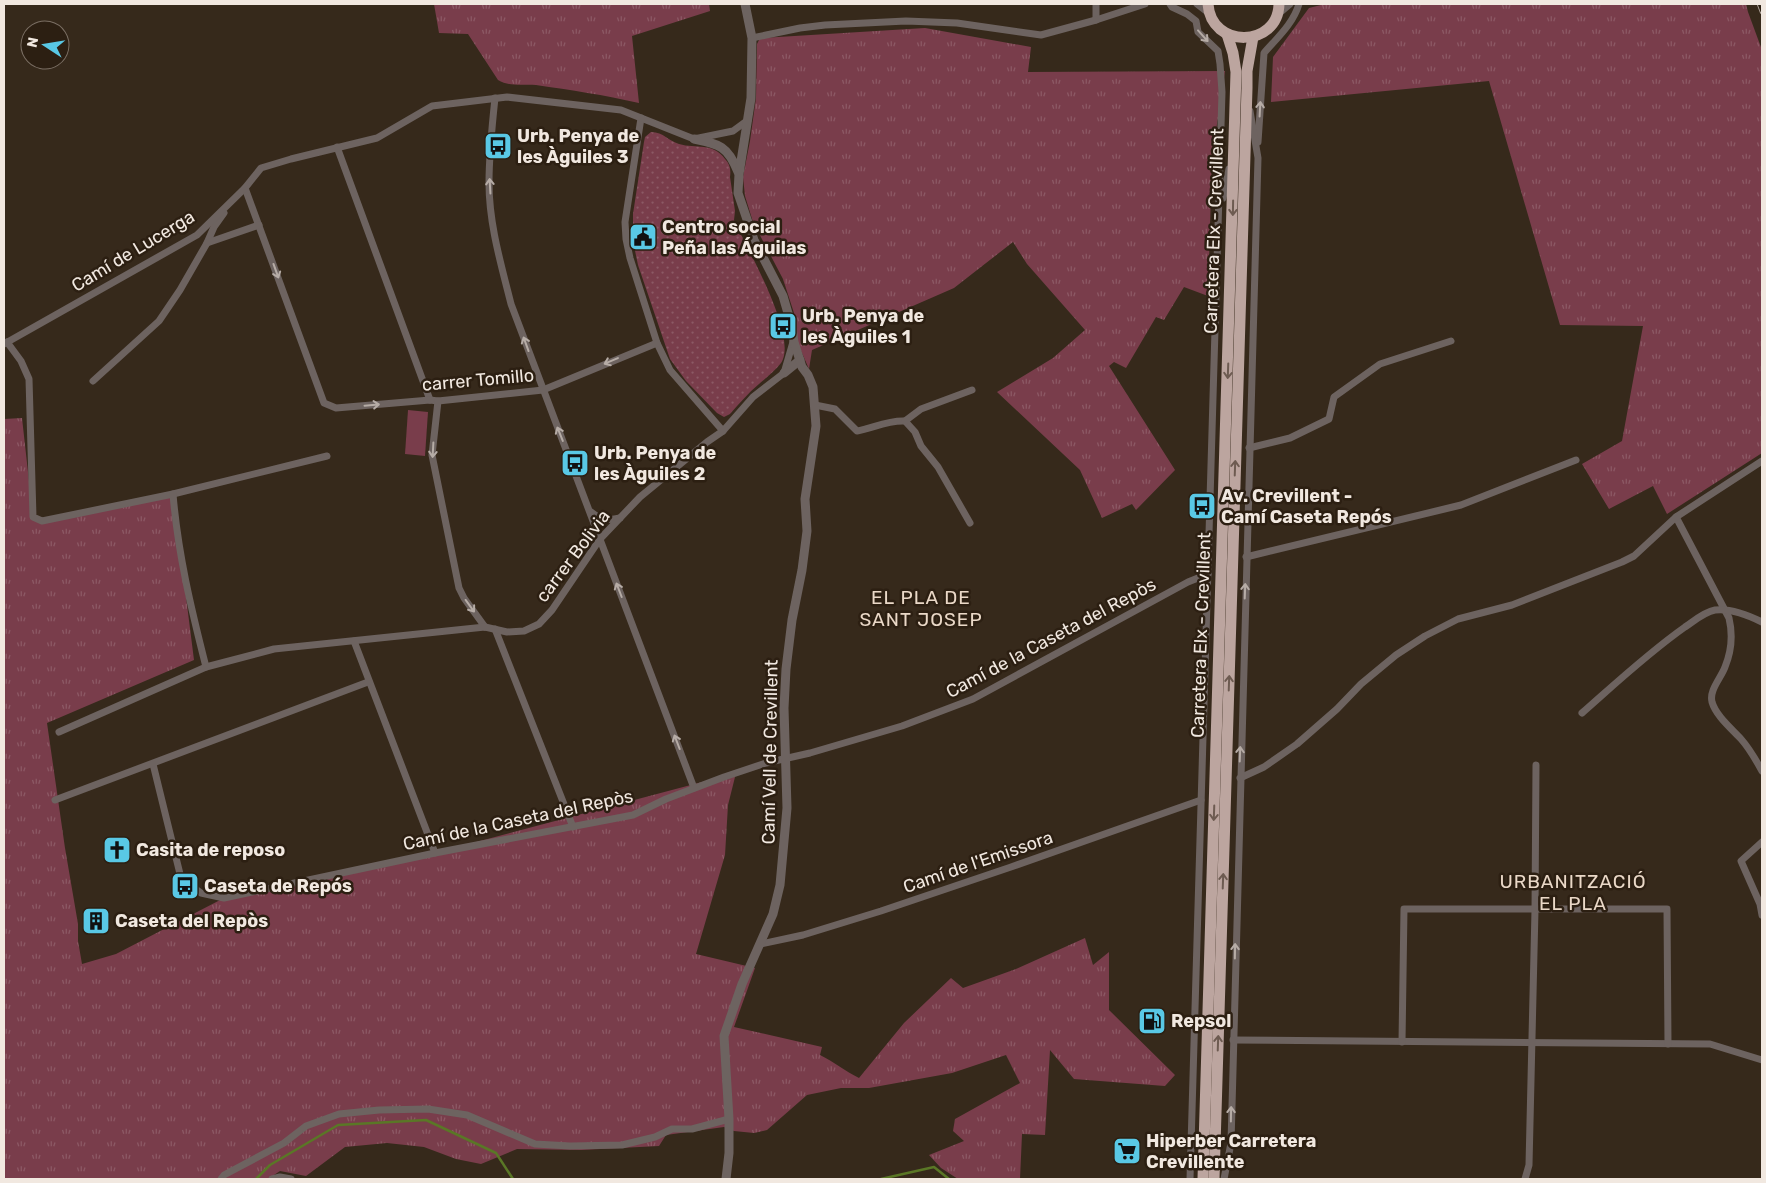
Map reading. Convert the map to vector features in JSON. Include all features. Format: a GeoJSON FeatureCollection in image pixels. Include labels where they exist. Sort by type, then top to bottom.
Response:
{"type":"FeatureCollection","features":[{"type":"Feature","properties":{"kind":"highway"},"geometry":{"type":"LineString","coordinates":[[1209,9],[1218,27],[1234,37],[1253,37],[1269,27],[1278,10]]}},
{"type":"Feature","properties":{"kind":"highway","name":"Carretera Elx - Crevillent"},"geometry":{"type":"LineString","coordinates":[[1203,1179],[1236,72],[1227,34]]}},
{"type":"Feature","properties":{"kind":"highway","name":"Carretera Elx - Crevillent"},"geometry":{"type":"LineString","coordinates":[[1214,1179],[1246,88],[1253,37]]}},
{"type":"Feature","properties":{"kind":"street","name":"Camí Vell de Crevillent"},"geometry":{"type":"LineString","coordinates":[[726,1179],[729,1153],[729,1119],[724,1036],[742,984],[773,914],[780,885],[787,808],[784,708],[786,669],[807,531],[806,499],[816,426],[813,387],[794,342],[792,327],[783,296],[754,240],[738,193],[739,174],[751,98],[752,38],[745,4]]}},
{"type":"Feature","properties":{"kind":"street"},"geometry":{"type":"LineString","coordinates":[[1096,4],[1096,20]]}},
{"type":"Feature","properties":{"kind":"street"},"geometry":{"type":"LineString","coordinates":[[752,38],[792,29],[825,25],[906,21],[957,23],[1041,35],[1145,4]]}},
{"type":"Feature","properties":{"kind":"street"},"geometry":{"type":"LineString","coordinates":[[1170,4],[1196,21],[1198,32],[1218,51],[1222,92],[1190,1179]]}},
{"type":"Feature","properties":{"kind":"street"},"geometry":{"type":"LineString","coordinates":[[1197,4],[1209,9]]}},
{"type":"Feature","properties":{"kind":"street"},"geometry":{"type":"LineString","coordinates":[[1278,10],[1290,4]]}},
{"type":"Feature","properties":{"kind":"street"},"geometry":{"type":"LineString","coordinates":[[1229,1179],[1258,158],[1264,53],[1281,35],[1299,4]]}},
{"type":"Feature","properties":{"kind":"street"},"geometry":{"type":"LineString","coordinates":[[1246,88],[1258,158]]}},
{"type":"Feature","properties":{"kind":"street","name":"Camí de Lucerga"},"geometry":{"type":"LineString","coordinates":[[5,343],[197,235],[245,188],[261,168],[292,158],[378,138],[432,106],[507,97],[621,110],[694,139]]}},
{"type":"Feature","properties":{"kind":"street"},"geometry":{"type":"LineString","coordinates":[[495,98],[489,184],[492,216],[500,261],[511,304],[694,788]]}},
{"type":"Feature","properties":{"kind":"street"},"geometry":{"type":"LineString","coordinates":[[641,118],[627,206],[626,239],[630,258],[656,343],[670,370],[723,431]]}},
{"type":"Feature","properties":{"kind":"street"},"geometry":{"type":"LineString","coordinates":[[694,139],[733,131],[748,120]]}},
{"type":"Feature","properties":{"kind":"street"},"geometry":{"type":"LineString","coordinates":[[694,139],[714,143],[727,150],[735,150],[744,145],[736,135],[726,133]]}},
{"type":"Feature","properties":{"kind":"street"},"geometry":{"type":"LineString","coordinates":[[1219,217],[1234,142]]}},
{"type":"Feature","properties":{"kind":"street"},"geometry":{"type":"LineString","coordinates":[[337,147],[434,400],[432,455],[459,588],[485,627]]}},
{"type":"Feature","properties":{"kind":"street"},"geometry":{"type":"LineString","coordinates":[[727,150],[739,174]]}},
{"type":"Feature","properties":{"kind":"street"},"geometry":{"type":"LineString","coordinates":[[207,243],[259,225],[245,188]]}},
{"type":"Feature","properties":{"kind":"street"},"geometry":{"type":"LineString","coordinates":[[93,381],[159,321],[180,290],[214,227],[231,201]]}},
{"type":"Feature","properties":{"kind":"street","name":"carrer Tomillo"},"geometry":{"type":"LineString","coordinates":[[259,225],[324,403],[336,408],[543,390],[656,343]]}},
{"type":"Feature","properties":{"kind":"street"},"geometry":{"type":"LineString","coordinates":[[1249,448],[1290,438],[1329,418],[1334,397],[1380,364],[1451,341]]}},
{"type":"Feature","properties":{"kind":"street"},"geometry":{"type":"LineString","coordinates":[[784,373],[794,342]]}},
{"type":"Feature","properties":{"kind":"street"},"geometry":{"type":"LineString","coordinates":[[5,343],[20,361],[29,379],[33,517],[42,521],[173,494],[327,456]]}},
{"type":"Feature","properties":{"kind":"street"},"geometry":{"type":"LineString","coordinates":[[784,373],[800,360]]}},
{"type":"Feature","properties":{"kind":"street","name":"carrer Bolivia"},"geometry":{"type":"LineString","coordinates":[[59,732],[206,667],[274,650],[485,627],[507,632],[524,631],[539,624],[552,610],[600,540],[640,497],[723,431],[753,397],[784,373]]}},
{"type":"Feature","properties":{"kind":"street"},"geometry":{"type":"LineString","coordinates":[[815,405],[835,409],[856,431],[896,420],[905,421],[921,410],[972,390]]}},
{"type":"Feature","properties":{"kind":"street"},"geometry":{"type":"LineString","coordinates":[[905,421],[915,432],[922,446],[938,467],[970,523]]}},
{"type":"Feature","properties":{"kind":"street"},"geometry":{"type":"LineString","coordinates":[[1246,557],[1461,505],[1576,460]]}},
{"type":"Feature","properties":{"kind":"street"},"geometry":{"type":"LineString","coordinates":[[1240,778],[1264,767],[1297,744],[1336,710],[1361,684],[1425,636],[1458,619],[1512,606],[1634,556],[1676,517],[1762,461]]}},
{"type":"Feature","properties":{"kind":"street"},"geometry":{"type":"LineString","coordinates":[[173,494],[177,537],[186,589],[206,667]]}},
{"type":"Feature","properties":{"kind":"street"},"geometry":{"type":"LineString","coordinates":[[591,512],[600,519],[621,518]]}},
{"type":"Feature","properties":{"kind":"street"},"geometry":{"type":"LineString","coordinates":[[1676,517],[1731,624],[1732,644],[1726,665],[1712,692],[1712,703],[1742,741],[1762,771]]}},
{"type":"Feature","properties":{"kind":"street","name":"Camí de la Caseta del Repòs"},"geometry":{"type":"LineString","coordinates":[[153,764],[181,878],[200,893],[224,898],[435,853],[634,815],[666,799],[766,763],[902,726],[973,699],[1188,582],[1208,574]]}},
{"type":"Feature","properties":{"kind":"street"},"geometry":{"type":"LineString","coordinates":[[1582,713],[1662,644],[1702,615],[1713,610],[1724,610],[1737,612],[1762,622]]}},
{"type":"Feature","properties":{"kind":"street"},"geometry":{"type":"LineString","coordinates":[[495,629],[573,827]]}},
{"type":"Feature","properties":{"kind":"street"},"geometry":{"type":"LineString","coordinates":[[354,641],[368,682],[435,853]]}},
{"type":"Feature","properties":{"kind":"street"},"geometry":{"type":"LineString","coordinates":[[55,800],[368,682]]}},
{"type":"Feature","properties":{"kind":"street"},"geometry":{"type":"LineString","coordinates":[[1525,1179],[1529,1165],[1533,1042],[1536,765]]}},
{"type":"Feature","properties":{"kind":"street","name":"Camí de l'Emissora"},"geometry":{"type":"LineString","coordinates":[[761,944],[803,935],[881,911],[1201,800]]}},
{"type":"Feature","properties":{"kind":"street"},"geometry":{"type":"LineString","coordinates":[[1762,842],[1741,861],[1760,904],[1762,914]]}},
{"type":"Feature","properties":{"kind":"street"},"geometry":{"type":"LineString","coordinates":[[1402,1042],[1404,909],[1667,909],[1668,1044]]}},
{"type":"Feature","properties":{"kind":"street"},"geometry":{"type":"LineString","coordinates":[[1233,1040],[1710,1044],[1762,1060]]}},
{"type":"Feature","properties":{"kind":"street"},"geometry":{"type":"LineString","coordinates":[[220,1179],[224,1175],[284,1143],[306,1126],[339,1114],[379,1110],[428,1109],[467,1115],[535,1144],[570,1146],[622,1145],[655,1137],[672,1129],[692,1129],[729,1119]]}},
{"type":"Feature","properties":{"kind":"street"},"geometry":{"type":"LineString","coordinates":[[1224,1179],[1230,1143]]}},
{"type":"Feature","properties":{"kind":"street"},"geometry":{"type":"LineString","coordinates":[[272,1179],[280,1177],[291,1179]]}},
{"type":"Feature","properties":{"kind":"green space"},"geometry":{"type":"Polygon","coordinates":[[[434,4],[709,4],[710,11],[632,36],[639,103],[536,85],[502,82],[498,80],[468,34],[439,33],[434,4]]]}},
{"type":"Feature","properties":{"kind":"green space"},"geometry":{"type":"Polygon","coordinates":[[[1325,4],[1746,4],[1762,50],[1762,453],[1667,514],[1653,486],[1609,509],[1582,464],[1622,441],[1643,326],[1560,325],[1489,81],[1271,102],[1273,57],[1309,8],[1325,4]]]}},
{"type":"Feature","properties":{"kind":"green space"},"geometry":{"type":"Polygon","coordinates":[[[925,28],[1031,47],[1028,72],[1225,71],[1212,157],[1208,296],[1184,287],[1164,320],[1156,317],[1126,368],[1114,362],[1109,366],[1175,470],[1136,510],[1132,504],[1102,518],[1080,470],[997,392],[1053,358],[1085,330],[1027,264],[1013,242],[954,288],[812,350],[809,369],[798,344],[794,313],[783,279],[753,222],[745,196],[743,177],[756,98],[757,44],[760,38],[925,28]]]}},
{"type":"Feature","properties":{"kind":"green space"},"geometry":{"type":"Polygon","coordinates":[[[651,132],[659,133],[679,144],[715,150],[728,163],[735,211],[734,220],[769,292],[783,333],[785,350],[781,363],[730,414],[724,417],[717,413],[686,381],[670,359],[638,265],[633,241],[633,214],[645,137],[651,132]]]}},
{"type":"Feature","properties":{"kind":"green space"},"geometry":{"type":"Polygon","coordinates":[[[408,410],[428,412],[425,456],[405,454],[408,410]]]}},
{"type":"Feature","properties":{"kind":"green space"},"geometry":{"type":"Polygon","coordinates":[[[22,418],[33,517],[42,521],[173,494],[194,660],[47,723],[78,924],[78,941],[82,964],[116,954],[224,898],[435,853],[736,773],[728,805],[725,855],[696,954],[755,968],[734,1027],[822,1047],[820,1055],[859,1078],[904,1023],[951,978],[963,988],[1016,969],[1085,938],[1093,965],[1109,952],[1109,1010],[1175,1075],[1165,1086],[1074,1079],[1050,1050],[1045,1135],[1022,1134],[1020,1179],[958,1179],[941,1168],[929,1155],[964,1141],[953,1131],[955,1119],[1020,1083],[1006,1055],[952,1073],[869,1088],[841,1088],[807,1095],[767,1130],[754,1133],[734,1131],[724,1127],[666,1135],[659,1146],[581,1150],[517,1149],[481,1164],[456,1159],[424,1147],[387,1143],[345,1147],[306,1176],[280,1171],[268,1179],[4,1179],[4,419],[22,418]]]}},
{"type":"Feature","properties":{"kind":"waterway"},"geometry":{"type":"LineString","coordinates":[[256,1179],[270,1165],[338,1125],[426,1120],[496,1153],[513,1179]]}},
{"type":"Feature","properties":{"kind":"waterway"},"geometry":{"type":"LineString","coordinates":[[881,1179],[934,1167],[949,1179]]}},
{"type":"Feature","properties":{"kind":"railway"},"geometry":{"type":"LineString","coordinates":[[1759,4],[1762,12]]}},
{"type":"Feature","properties":{"kind":"place","name":"Urb. Penya de les Àguiles 3"},"geometry":{"type":"Point","coordinates":[498,146]}},
{"type":"Feature","properties":{"kind":"place","name":"Centro social Peña las Águilas"},"geometry":{"type":"Point","coordinates":[643,237]}},
{"type":"Feature","properties":{"kind":"place","name":"Urb. Penya de les Àguiles 1"},"geometry":{"type":"Point","coordinates":[783,326]}},
{"type":"Feature","properties":{"kind":"place","name":"Urb. Penya de les Àguiles 2"},"geometry":{"type":"Point","coordinates":[575,463]}},
{"type":"Feature","properties":{"kind":"place","name":"Av. Crevillent - Camí Caseta Repós"},"geometry":{"type":"Point","coordinates":[1202,506]}},
{"type":"Feature","properties":{"kind":"place","name":"Casita de reposo"},"geometry":{"type":"Point","coordinates":[117,850]}},
{"type":"Feature","properties":{"kind":"place","name":"Caseta de Repós"},"geometry":{"type":"Point","coordinates":[185,886]}},
{"type":"Feature","properties":{"kind":"place","name":"Caseta del Repòs"},"geometry":{"type":"Point","coordinates":[96,921]}},
{"type":"Feature","properties":{"kind":"place","name":"Repsol"},"geometry":{"type":"Point","coordinates":[1152,1021]}},
{"type":"Feature","properties":{"kind":"place","name":"Hiperber Carretera Crevillente"},"geometry":{"type":"Point","coordinates":[1127,1151]}},
{"type":"Feature","properties":{"kind":"district","name":"EL PLA DE SANT JOSEP"},"geometry":{"type":"Point","coordinates":[921,608]}},
{"type":"Feature","properties":{"kind":"district","name":"URBANITZACIÓ EL PLA"},"geometry":{"type":"Point","coordinates":[1573,892]}}]}
